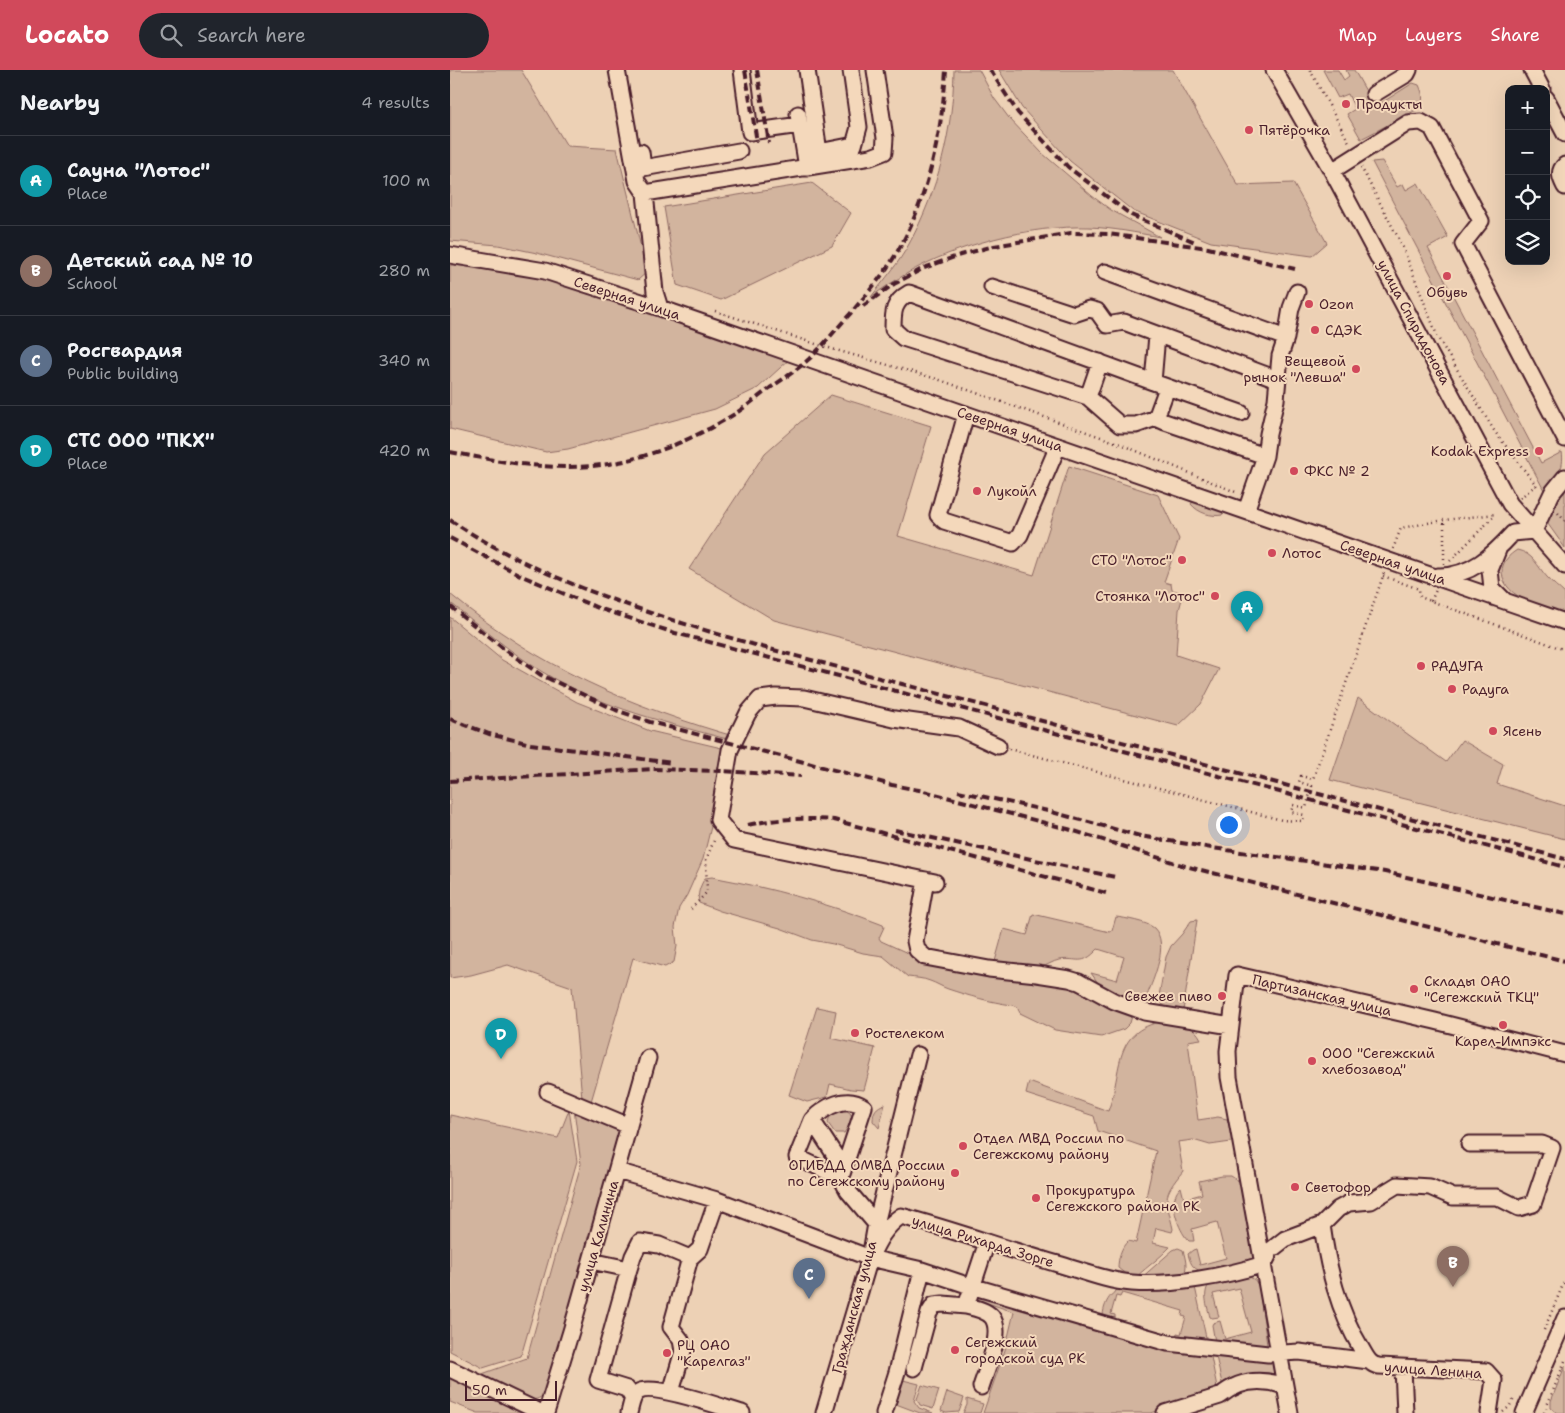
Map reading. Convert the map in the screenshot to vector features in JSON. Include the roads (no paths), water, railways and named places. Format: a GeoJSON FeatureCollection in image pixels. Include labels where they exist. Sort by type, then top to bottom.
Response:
{"type":"FeatureCollection","features":[{"type":"Feature","properties":{"kind":"street"},"geometry":{"type":"LineString","coordinates":[[617,70],[638,180],[644,193],[655,292],[660,308]]}},
{"type":"Feature","properties":{"kind":"street"},"geometry":{"type":"LineString","coordinates":[[631,70],[628,74],[643,168],[739,151]]}},
{"type":"Feature","properties":{"kind":"street"},"geometry":{"type":"LineString","coordinates":[[742,70],[750,132],[799,120],[810,159]]}},
{"type":"Feature","properties":{"kind":"street"},"geometry":{"type":"LineString","coordinates":[[807,70],[810,159]]}},
{"type":"Feature","properties":{"kind":"street"},"geometry":{"type":"LineString","coordinates":[[644,193],[810,159],[854,145],[859,127],[851,70]]}},
{"type":"Feature","properties":{"kind":"street"},"geometry":{"type":"LineString","coordinates":[[810,159],[871,157],[884,152],[885,138],[875,70]]}},
{"type":"Feature","properties":{"kind":"street"},"geometry":{"type":"LineString","coordinates":[[1374,94],[1407,74],[1409,70]]}},
{"type":"Feature","properties":{"kind":"street"},"geometry":{"type":"LineString","coordinates":[[1532,70],[1540,85]]}},
{"type":"Feature","properties":{"kind":"street","name":"улица Спиридонова"},"geometry":{"type":"LineString","coordinates":[[1276,71],[1516,504],[1534,531],[1565,566]]}},
{"type":"Feature","properties":{"kind":"street"},"geometry":{"type":"LineString","coordinates":[[1550,106],[1565,134]]}},
{"type":"Feature","properties":{"kind":"street"},"geometry":{"type":"LineString","coordinates":[[1332,171],[1408,123],[1420,122],[1432,128],[1482,221],[1463,244],[1565,439]]}},
{"type":"Feature","properties":{"kind":"street"},"geometry":{"type":"LineString","coordinates":[[1565,165],[1562,168],[1560,178],[1565,187]]}},
{"type":"Feature","properties":{"kind":"street","name":"Северная улица"},"geometry":{"type":"LineString","coordinates":[[450,255],[545,271],[660,308],[1389,561],[1434,582],[1504,601],[1565,622]]}},
{"type":"Feature","properties":{"kind":"street"},"geometry":{"type":"LineString","coordinates":[[1105,272],[1286,338]]}},
{"type":"Feature","properties":{"kind":"street"},"geometry":{"type":"LineString","coordinates":[[992,286],[1074,314],[1089,308],[1097,311],[1106,325],[1124,322],[1277,379]]}},
{"type":"Feature","properties":{"kind":"street"},"geometry":{"type":"LineString","coordinates":[[1246,511],[1265,456],[1276,400],[1280,356],[1296,292]]}},
{"type":"Feature","properties":{"kind":"street"},"geometry":{"type":"LineString","coordinates":[[1241,413],[1167,388],[910,293],[900,299],[893,312],[893,329],[903,338],[1088,398],[1120,425],[1136,424],[1156,418],[1265,456]]}},
{"type":"Feature","properties":{"kind":"street"},"geometry":{"type":"LineString","coordinates":[[1153,382],[1157,335]]}},
{"type":"Feature","properties":{"kind":"street"},"geometry":{"type":"LineString","coordinates":[[1088,398],[1100,362]]}},
{"type":"Feature","properties":{"kind":"street"},"geometry":{"type":"LineString","coordinates":[[1156,418],[1167,388]]}},
{"type":"Feature","properties":{"kind":"street"},"geometry":{"type":"LineString","coordinates":[[966,414],[938,515],[944,521],[1013,543],[1020,535],[1058,446]]}},
{"type":"Feature","properties":{"kind":"street"},"geometry":{"type":"LineString","coordinates":[[1434,582],[1475,568],[1498,549],[1513,533],[1534,531],[1552,493],[1565,477]]}},
{"type":"Feature","properties":{"kind":"street"},"geometry":{"type":"LineString","coordinates":[[1504,601],[1492,588],[1490,570],[1510,526],[1516,504]]}},
{"type":"Feature","properties":{"kind":"street"},"geometry":{"type":"LineString","coordinates":[[998,746],[959,728],[894,719],[804,698],[776,697],[760,699],[748,713],[730,750],[718,820],[734,840],[930,881],[915,941],[917,950],[925,957],[990,969],[1069,979],[1079,982],[1114,1001],[1145,1012],[1231,1026]]}},
{"type":"Feature","properties":{"kind":"street","name":"Партизанская улица"},"geometry":{"type":"LineString","coordinates":[[1290,1413],[1229,1078],[1228,1052],[1237,975],[1435,1021],[1565,1054]]}},
{"type":"Feature","properties":{"kind":"street","name":"Гражданская улица"},"geometry":{"type":"LineString","coordinates":[[824,1413],[870,1258],[876,1224],[918,1055]]}},
{"type":"Feature","properties":{"kind":"street","name":"улица Калинина"},"geometry":{"type":"LineString","coordinates":[[546,1413],[648,1058]]}},
{"type":"Feature","properties":{"kind":"street"},"geometry":{"type":"LineString","coordinates":[[548,1092],[628,1126]]}},
{"type":"Feature","properties":{"kind":"street"},"geometry":{"type":"LineString","coordinates":[[839,1103],[851,1103],[864,1107],[841,1178],[797,1157],[812,1120],[826,1107],[839,1103]]}},
{"type":"Feature","properties":{"kind":"street"},"geometry":{"type":"LineString","coordinates":[[812,1120],[840,1164],[841,1178],[848,1191],[876,1224]]}},
{"type":"Feature","properties":{"kind":"street"},"geometry":{"type":"LineString","coordinates":[[1264,1264],[1271,1250],[1285,1239],[1322,1224],[1338,1209],[1349,1203],[1371,1201],[1397,1185],[1430,1187],[1453,1198],[1497,1197],[1518,1208],[1533,1204],[1552,1148],[1542,1144],[1469,1144]]}},
{"type":"Feature","properties":{"kind":"street"},"geometry":{"type":"LineString","coordinates":[[616,1171],[717,1200],[870,1258],[922,1270],[1168,1343],[1268,1354],[1299,1352],[1369,1361]]}},
{"type":"Feature","properties":{"kind":"street"},"geometry":{"type":"LineString","coordinates":[[671,1392],[683,1350],[681,1340],[671,1327],[690,1258],[700,1249],[717,1200]]}},
{"type":"Feature","properties":{"kind":"street","name":"улица Рихарда Зорге"},"geometry":{"type":"LineString","coordinates":[[870,1258],[882,1235],[901,1216],[1077,1270],[1131,1283],[1156,1284],[1213,1276],[1240,1272],[1264,1264]]}},
{"type":"Feature","properties":{"kind":"street","name":"улица Ленина"},"geometry":{"type":"LineString","coordinates":[[1322,1224],[1327,1259],[1337,1298],[1353,1335],[1369,1361],[1374,1365],[1403,1368],[1486,1371],[1494,1380],[1489,1413]]}},
{"type":"Feature","properties":{"kind":"street"},"geometry":{"type":"LineString","coordinates":[[1256,1226],[1285,1239]]}},
{"type":"Feature","properties":{"kind":"street"},"geometry":{"type":"LineString","coordinates":[[631,1406],[627,1389],[598,1380],[633,1256],[640,1242],[658,1245],[690,1258]]}},
{"type":"Feature","properties":{"kind":"street"},"geometry":{"type":"LineString","coordinates":[[966,1306],[987,1242]]}},
{"type":"Feature","properties":{"kind":"street"},"geometry":{"type":"LineString","coordinates":[[591,1261],[629,1270]]}},
{"type":"Feature","properties":{"kind":"street"},"geometry":{"type":"LineString","coordinates":[[884,1413],[897,1372],[922,1270]]}},
{"type":"Feature","properties":{"kind":"street"},"geometry":{"type":"LineString","coordinates":[[914,1368],[929,1313],[934,1305],[966,1306],[985,1312],[992,1318],[996,1326],[994,1347],[981,1387]]}},
{"type":"Feature","properties":{"kind":"street"},"geometry":{"type":"LineString","coordinates":[[1524,1413],[1565,1318]]}},
{"type":"Feature","properties":{"kind":"street"},"geometry":{"type":"LineString","coordinates":[[1403,1368],[1405,1413]]}},
{"type":"Feature","properties":{"kind":"street"},"geometry":{"type":"LineString","coordinates":[[450,1369],[542,1413]]}},
{"type":"Feature","properties":{"kind":"street"},"geometry":{"type":"LineString","coordinates":[[1165,1413],[1220,1396],[1226,1390],[1252,1381],[1264,1380],[1284,1386]]}},
{"type":"Feature","properties":{"kind":"street"},"geometry":{"type":"LineString","coordinates":[[631,1406],[638,1392],[647,1389],[671,1392],[742,1413]]}},
{"type":"Feature","properties":{"kind":"railway"},"geometry":{"type":"LineString","coordinates":[[745,70],[757,142]]}},
{"type":"Feature","properties":{"kind":"railway"},"geometry":{"type":"LineString","coordinates":[[757,70],[769,143]]}},
{"type":"Feature","properties":{"kind":"railway"},"geometry":{"type":"LineString","coordinates":[[450,452],[538,466],[556,467],[592,466],[629,460],[666,448],[701,433],[743,409],[800,367],[825,343],[874,285],[891,262],[907,233],[917,211],[932,165],[941,118],[946,70]]}},
{"type":"Feature","properties":{"kind":"railway"},"geometry":{"type":"LineString","coordinates":[[990,70],[1018,113],[1068,167],[1131,215],[1195,242]]}},
{"type":"Feature","properties":{"kind":"railway"},"geometry":{"type":"LineString","coordinates":[[863,306],[894,284],[924,268],[957,256],[994,246],[1071,233],[1108,234],[1208,248],[1295,269]]}},
{"type":"Feature","properties":{"kind":"railway"},"geometry":{"type":"LineString","coordinates":[[450,520],[523,562],[561,579],[641,610],[681,623],[762,647],[1565,859]]}},
{"type":"Feature","properties":{"kind":"railway"},"geometry":{"type":"LineString","coordinates":[[450,538],[522,576],[598,608],[675,633],[1565,867]]}},
{"type":"Feature","properties":{"kind":"railway"},"geometry":{"type":"LineString","coordinates":[[450,606],[504,649],[541,675],[616,710],[650,722],[1068,829],[1185,866],[1565,961]]}},
{"type":"Feature","properties":{"kind":"railway"},"geometry":{"type":"LineString","coordinates":[[450,719],[489,734],[531,744],[672,763]]}},
{"type":"Feature","properties":{"kind":"railway"},"geometry":{"type":"LineString","coordinates":[[450,781],[653,769],[801,776]]}},
{"type":"Feature","properties":{"kind":"railway"},"geometry":{"type":"LineString","coordinates":[[958,791],[1048,811],[1140,836],[1385,872],[1565,914]]}},
{"type":"Feature","properties":{"kind":"railway"},"geometry":{"type":"LineString","coordinates":[[748,825],[791,819],[834,820],[1106,893]]}},
{"type":"Feature","properties":{"kind":"railway"},"geometry":{"type":"LineString","coordinates":[[895,830],[1115,877]]}},
{"type":"Feature","properties":{"kind":"place","name":"Продукты"},"geometry":{"type":"Point","coordinates":[1346,104]}},
{"type":"Feature","properties":{"kind":"place","name":"Пятёрочка"},"geometry":{"type":"Point","coordinates":[1249,130]}},
{"type":"Feature","properties":{"kind":"place","name":"Обувь"},"geometry":{"type":"Point","coordinates":[1447,276]}},
{"type":"Feature","properties":{"kind":"place","name":"Ozon"},"geometry":{"type":"Point","coordinates":[1309,304]}},
{"type":"Feature","properties":{"kind":"place","name":"СДЭК"},"geometry":{"type":"Point","coordinates":[1315,330]}},
{"type":"Feature","properties":{"kind":"place","name":"Вещевой рынок \"Левша\""},"geometry":{"type":"Point","coordinates":[1356,369]}},
{"type":"Feature","properties":{"kind":"place","name":"Kodak Express"},"geometry":{"type":"Point","coordinates":[1539,451]}},
{"type":"Feature","properties":{"kind":"place","name":"ФКС № 2"},"geometry":{"type":"Point","coordinates":[1294,471]}},
{"type":"Feature","properties":{"kind":"place","name":"Лукойл"},"geometry":{"type":"Point","coordinates":[977,491]}},
{"type":"Feature","properties":{"kind":"place","name":"Лотос"},"geometry":{"type":"Point","coordinates":[1272,553]}},
{"type":"Feature","properties":{"kind":"place","name":"СТО \"Лотос\""},"geometry":{"type":"Point","coordinates":[1182,560]}},
{"type":"Feature","properties":{"kind":"place","name":"Стоянка \"Лотос\""},"geometry":{"type":"Point","coordinates":[1215,596]}},
{"type":"Feature","properties":{"kind":"place","name":"Сауна \"Лотос\""},"geometry":{"type":"Point","coordinates":[1247,632]}},
{"type":"Feature","properties":{"kind":"place","name":"РАДУГА"},"geometry":{"type":"Point","coordinates":[1421,666]}},
{"type":"Feature","properties":{"kind":"place","name":"Радуга"},"geometry":{"type":"Point","coordinates":[1452,689]}},
{"type":"Feature","properties":{"kind":"place","name":"Ясень"},"geometry":{"type":"Point","coordinates":[1493,731]}},
{"type":"Feature","properties":{"kind":"place","name":"Склады ОАО \"Сегежский ТКЦ\""},"geometry":{"type":"Point","coordinates":[1414,989]}},
{"type":"Feature","properties":{"kind":"place","name":"Свежее пиво"},"geometry":{"type":"Point","coordinates":[1222,996]}},
{"type":"Feature","properties":{"kind":"place","name":"Карел-Импэкс"},"geometry":{"type":"Point","coordinates":[1503,1025]}},
{"type":"Feature","properties":{"kind":"place","name":"Ростелеком"},"geometry":{"type":"Point","coordinates":[855,1033]}},
{"type":"Feature","properties":{"kind":"place","name":"СТС ООО \"ПКХ\""},"geometry":{"type":"Point","coordinates":[501,1059]}},
{"type":"Feature","properties":{"kind":"place","name":"ООО \"Сегежский хлебозавод\""},"geometry":{"type":"Point","coordinates":[1312,1061]}},
{"type":"Feature","properties":{"kind":"place","name":"Отдел МВД России по Сегежскому району"},"geometry":{"type":"Point","coordinates":[963,1146]}},
{"type":"Feature","properties":{"kind":"place","name":"ОГИБДД ОМВД России по Сегежскому району"},"geometry":{"type":"Point","coordinates":[955,1173]}},
{"type":"Feature","properties":{"kind":"place","name":"Светофор"},"geometry":{"type":"Point","coordinates":[1295,1187]}},
{"type":"Feature","properties":{"kind":"place","name":"Прокуратура Сегежского района РК"},"geometry":{"type":"Point","coordinates":[1036,1198]}},
{"type":"Feature","properties":{"kind":"place","name":"Детский сад № 10"},"geometry":{"type":"Point","coordinates":[1453,1287]}},
{"type":"Feature","properties":{"kind":"place","name":"Росгвардия"},"geometry":{"type":"Point","coordinates":[809,1299]}},
{"type":"Feature","properties":{"kind":"place","name":"Сегежский городской суд РК"},"geometry":{"type":"Point","coordinates":[955,1350]}},
{"type":"Feature","properties":{"kind":"place","name":"РЦ ОАО \"Карелгаз\""},"geometry":{"type":"Point","coordinates":[667,1353]}}]}
